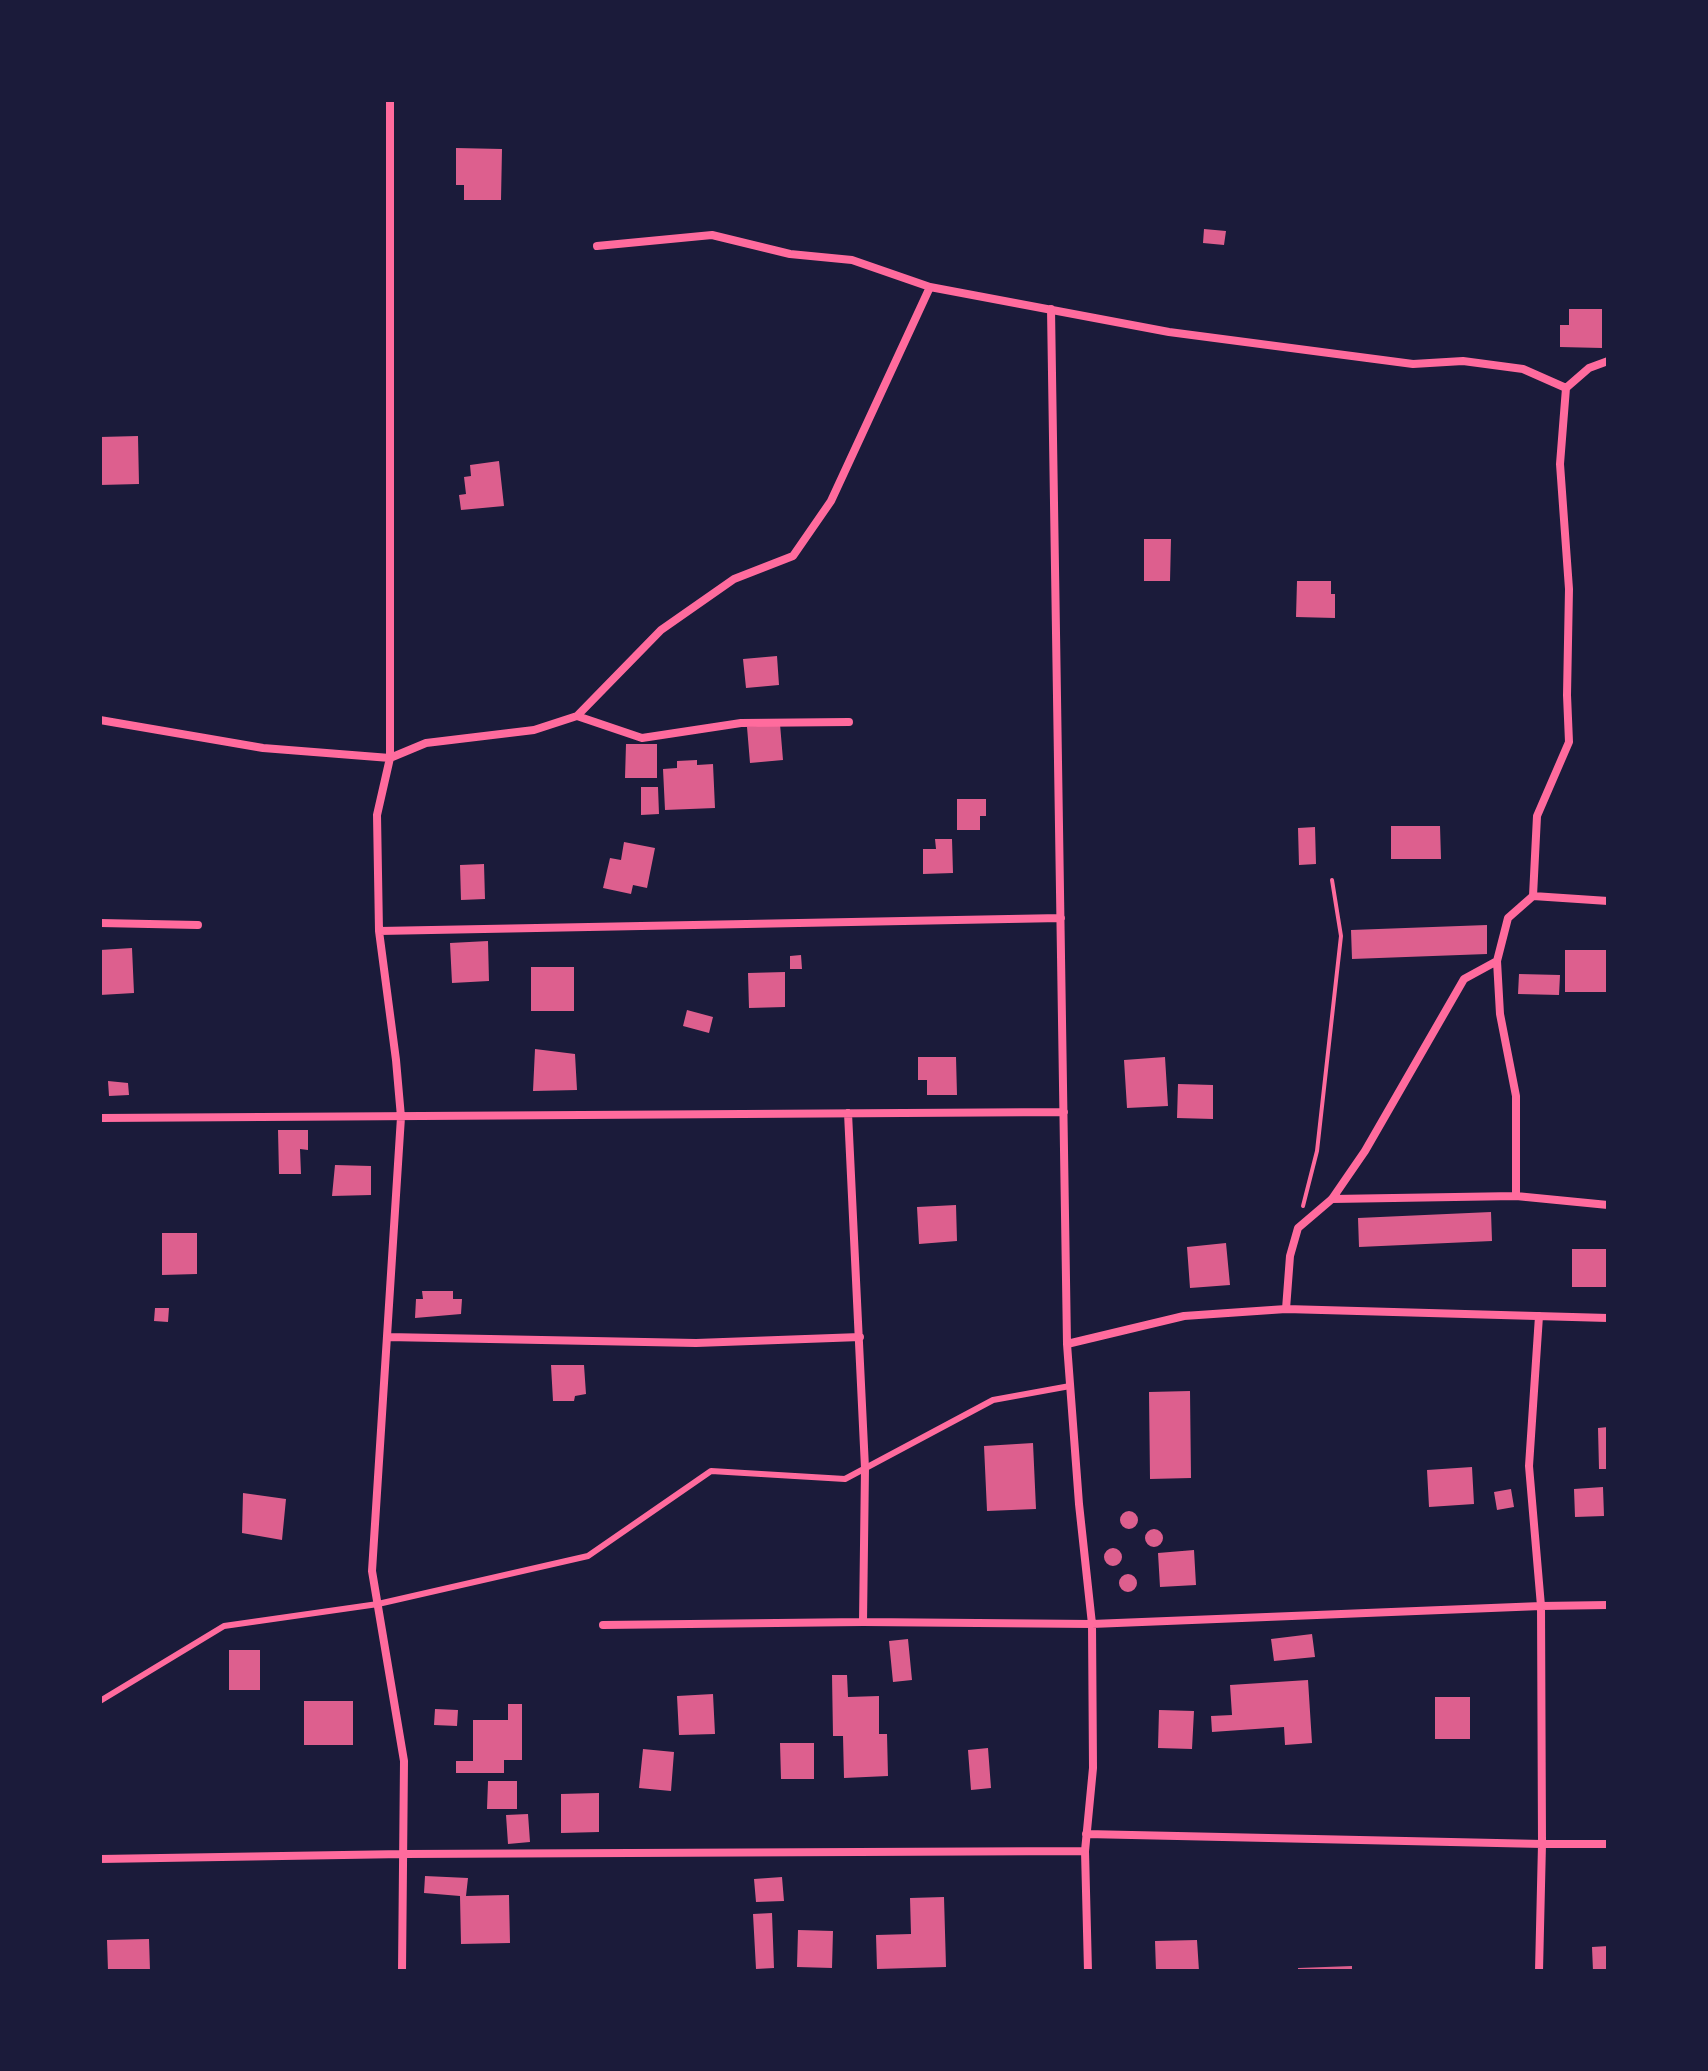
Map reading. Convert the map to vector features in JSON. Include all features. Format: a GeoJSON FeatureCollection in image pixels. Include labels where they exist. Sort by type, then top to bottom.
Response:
{"type":"FeatureCollection","features":[{"type":"Feature","properties":{"kind":"street"},"geometry":{"type":"LineString","coordinates":[[390,100],[390,758],[377,815],[379,931],[401,1117],[372,1571],[404,1761],[402,1971]]}},
{"type":"Feature","properties":{"kind":"street"},"geometry":{"type":"LineString","coordinates":[[597,246],[712,235],[790,254],[852,260],[930,287],[1169,332],[1413,364],[1463,361],[1523,369],[1566,388]]}},
{"type":"Feature","properties":{"kind":"street"},"geometry":{"type":"LineString","coordinates":[[100,720],[263,748],[390,758],[426,743],[534,730],[577,716],[661,630],[734,579],[793,556],[831,501],[930,287]]}},
{"type":"Feature","properties":{"kind":"street"},"geometry":{"type":"LineString","coordinates":[[1051,309],[1067,1344],[1092,1624],[1093,1768],[1085,1851],[1088,1971]]}},
{"type":"Feature","properties":{"kind":"street"},"geometry":{"type":"LineString","coordinates":[[1533,896],[1537,816],[1569,742],[1569,589],[1560,464],[1566,388],[1589,368],[1608,361]]}},
{"type":"Feature","properties":{"kind":"street"},"geometry":{"type":"LineString","coordinates":[[577,716],[642,738],[741,723],[849,722]]}},
{"type":"Feature","properties":{"kind":"street"},"geometry":{"type":"LineString","coordinates":[[1516,1196],[1516,1096],[1500,1014],[1497,961],[1508,918],[1533,896],[1608,901]]}},
{"type":"Feature","properties":{"kind":"street"},"geometry":{"type":"LineString","coordinates":[[379,931],[1061,918]]}},
{"type":"Feature","properties":{"kind":"street"},"geometry":{"type":"LineString","coordinates":[[100,923],[198,925]]}},
{"type":"Feature","properties":{"kind":"street"},"geometry":{"type":"LineString","coordinates":[[1286,1309],[1290,1256],[1298,1228],[1332,1199],[1365,1151],[1464,979],[1497,961]]}},
{"type":"Feature","properties":{"kind":"street"},"geometry":{"type":"LineString","coordinates":[[100,1118],[1064,1112]]}},
{"type":"Feature","properties":{"kind":"street"},"geometry":{"type":"LineString","coordinates":[[848,1113],[865,1468],[863,1622]]}},
{"type":"Feature","properties":{"kind":"street"},"geometry":{"type":"LineString","coordinates":[[1332,1199],[1516,1196],[1608,1205]]}},
{"type":"Feature","properties":{"kind":"street"},"geometry":{"type":"LineString","coordinates":[[1067,1344],[1184,1316],[1286,1309],[1608,1318]]}},
{"type":"Feature","properties":{"kind":"street"},"geometry":{"type":"LineString","coordinates":[[1539,1316],[1529,1466],[1541,1606],[1539,1971]]}},
{"type":"Feature","properties":{"kind":"street"},"geometry":{"type":"LineString","coordinates":[[387,1337],[696,1343],[860,1337]]}},
{"type":"Feature","properties":{"kind":"street"},"geometry":{"type":"LineString","coordinates":[[1598,1605],[1608,1598]]}},
{"type":"Feature","properties":{"kind":"street"},"geometry":{"type":"LineString","coordinates":[[603,1625],[863,1622],[1092,1624],[1608,1605]]}},
{"type":"Feature","properties":{"kind":"street"},"geometry":{"type":"LineString","coordinates":[[1086,1834],[1608,1844]]}},
{"type":"Feature","properties":{"kind":"street"},"geometry":{"type":"LineString","coordinates":[[100,1859],[404,1854],[1085,1851]]}},
{"type":"Feature","properties":{"kind":"lane"},"geometry":{"type":"LineString","coordinates":[[100,1701],[224,1626],[378,1604],[588,1556],[711,1471],[845,1479],[993,1400],[1070,1386]]}},
{"type":"Feature","properties":{"kind":"path"},"geometry":{"type":"LineString","coordinates":[[1298,1228],[1317,1151],[1341,936],[1332,880]]}},
{"type":"Feature","properties":{"kind":"building"},"geometry":{"type":"Polygon","coordinates":[[[456,148],[502,149],[501,200],[464,200],[464,185],[456,185],[456,148]]]}},
{"type":"Feature","properties":{"kind":"building"},"geometry":{"type":"Polygon","coordinates":[[[1204,229],[1226,231],[1224,245],[1203,243],[1204,229]]]}},
{"type":"Feature","properties":{"kind":"building"},"geometry":{"type":"Polygon","coordinates":[[[1569,309],[1602,309],[1602,348],[1560,347],[1560,325],[1569,325],[1569,309]]]}},
{"type":"Feature","properties":{"kind":"building"},"geometry":{"type":"Polygon","coordinates":[[[138,436],[139,484],[100,485],[100,437],[138,436]]]}},
{"type":"Feature","properties":{"kind":"building"},"geometry":{"type":"Polygon","coordinates":[[[499,461],[504,506],[461,510],[459,495],[466,494],[464,477],[471,476],[470,465],[499,461]]]}},
{"type":"Feature","properties":{"kind":"building"},"geometry":{"type":"Polygon","coordinates":[[[1144,539],[1171,539],[1170,581],[1144,581],[1144,539]]]}},
{"type":"Feature","properties":{"kind":"building"},"geometry":{"type":"Polygon","coordinates":[[[1297,581],[1331,581],[1331,594],[1335,594],[1335,618],[1296,617],[1297,581]]]}},
{"type":"Feature","properties":{"kind":"building"},"geometry":{"type":"Polygon","coordinates":[[[777,656],[779,685],[746,688],[743,659],[777,656]]]}},
{"type":"Feature","properties":{"kind":"building"},"geometry":{"type":"Polygon","coordinates":[[[780,724],[783,760],[750,763],[747,727],[780,724]]]}},
{"type":"Feature","properties":{"kind":"building"},"geometry":{"type":"Polygon","coordinates":[[[626,744],[657,744],[657,778],[625,778],[626,744]]]}},
{"type":"Feature","properties":{"kind":"building"},"geometry":{"type":"Polygon","coordinates":[[[697,760],[697,765],[713,764],[715,808],[665,810],[663,769],[677,768],[677,761],[697,760]]]}},
{"type":"Feature","properties":{"kind":"building"},"geometry":{"type":"Polygon","coordinates":[[[641,787],[658,787],[659,814],[641,815],[641,787]]]}},
{"type":"Feature","properties":{"kind":"building"},"geometry":{"type":"Polygon","coordinates":[[[957,799],[986,799],[986,816],[980,816],[980,830],[957,830],[957,799]]]}},
{"type":"Feature","properties":{"kind":"building"},"geometry":{"type":"Polygon","coordinates":[[[1391,826],[1440,826],[1441,859],[1391,859],[1391,826]]]}},
{"type":"Feature","properties":{"kind":"building"},"geometry":{"type":"Polygon","coordinates":[[[1315,827],[1316,864],[1299,865],[1298,828],[1315,827]]]}},
{"type":"Feature","properties":{"kind":"building"},"geometry":{"type":"Polygon","coordinates":[[[935,839],[952,839],[953,873],[923,874],[923,849],[936,849],[935,839]]]}},
{"type":"Feature","properties":{"kind":"building"},"geometry":{"type":"Polygon","coordinates":[[[624,842],[655,848],[647,888],[633,885],[631,894],[603,888],[610,858],[621,860],[624,842]]]}},
{"type":"Feature","properties":{"kind":"building"},"geometry":{"type":"Polygon","coordinates":[[[484,864],[485,899],[461,900],[460,865],[484,864]]]}},
{"type":"Feature","properties":{"kind":"building"},"geometry":{"type":"Polygon","coordinates":[[[1487,925],[1487,954],[1352,959],[1351,930],[1487,925]]]}},
{"type":"Feature","properties":{"kind":"building"},"geometry":{"type":"Polygon","coordinates":[[[488,941],[489,981],[452,983],[450,943],[488,941]]]}},
{"type":"Feature","properties":{"kind":"building"},"geometry":{"type":"Polygon","coordinates":[[[132,948],[134,993],[100,995],[100,950],[132,948]]]}},
{"type":"Feature","properties":{"kind":"building"},"geometry":{"type":"Polygon","coordinates":[[[1565,950],[1608,950],[1608,992],[1565,992],[1565,950]]]}},
{"type":"Feature","properties":{"kind":"building"},"geometry":{"type":"Polygon","coordinates":[[[801,955],[802,969],[790,969],[790,956],[801,955]]]}},
{"type":"Feature","properties":{"kind":"building"},"geometry":{"type":"Polygon","coordinates":[[[531,967],[574,967],[574,1011],[531,1011],[531,967]]]}},
{"type":"Feature","properties":{"kind":"building"},"geometry":{"type":"Polygon","coordinates":[[[785,972],[785,1007],[749,1008],[748,973],[785,972]]]}},
{"type":"Feature","properties":{"kind":"building"},"geometry":{"type":"Polygon","coordinates":[[[1519,974],[1560,975],[1559,995],[1518,994],[1519,974]]]}},
{"type":"Feature","properties":{"kind":"building"},"geometry":{"type":"Polygon","coordinates":[[[687,1010],[713,1017],[709,1033],[683,1026],[687,1010]]]}},
{"type":"Feature","properties":{"kind":"building"},"geometry":{"type":"Polygon","coordinates":[[[535,1049],[575,1054],[577,1090],[533,1091],[535,1049]]]}},
{"type":"Feature","properties":{"kind":"building"},"geometry":{"type":"Polygon","coordinates":[[[918,1057],[956,1057],[957,1095],[927,1095],[927,1080],[918,1080],[918,1057]]]}},
{"type":"Feature","properties":{"kind":"building"},"geometry":{"type":"Polygon","coordinates":[[[1165,1057],[1168,1106],[1127,1108],[1124,1060],[1165,1057]]]}},
{"type":"Feature","properties":{"kind":"building"},"geometry":{"type":"Polygon","coordinates":[[[108,1081],[128,1083],[129,1095],[109,1096],[108,1081]]]}},
{"type":"Feature","properties":{"kind":"building"},"geometry":{"type":"Polygon","coordinates":[[[1178,1084],[1213,1085],[1213,1119],[1177,1118],[1178,1084]]]}},
{"type":"Feature","properties":{"kind":"building"},"geometry":{"type":"Polygon","coordinates":[[[278,1130],[308,1130],[308,1150],[300,1149],[301,1174],[279,1174],[278,1130]]]}},
{"type":"Feature","properties":{"kind":"building"},"geometry":{"type":"Polygon","coordinates":[[[335,1165],[371,1166],[371,1195],[332,1196],[335,1165]]]}},
{"type":"Feature","properties":{"kind":"building"},"geometry":{"type":"Polygon","coordinates":[[[956,1205],[957,1241],[919,1244],[917,1207],[956,1205]]]}},
{"type":"Feature","properties":{"kind":"building"},"geometry":{"type":"Polygon","coordinates":[[[1491,1212],[1492,1241],[1359,1247],[1358,1218],[1491,1212]]]}},
{"type":"Feature","properties":{"kind":"building"},"geometry":{"type":"Polygon","coordinates":[[[162,1233],[197,1233],[197,1274],[162,1275],[162,1233]]]}},
{"type":"Feature","properties":{"kind":"building"},"geometry":{"type":"Polygon","coordinates":[[[1226,1243],[1230,1285],[1190,1288],[1187,1247],[1226,1243]]]}},
{"type":"Feature","properties":{"kind":"building"},"geometry":{"type":"Polygon","coordinates":[[[1572,1249],[1608,1249],[1608,1287],[1572,1287],[1572,1249]]]}},
{"type":"Feature","properties":{"kind":"building"},"geometry":{"type":"Polygon","coordinates":[[[422,1291],[453,1291],[453,1299],[462,1299],[461,1314],[415,1318],[416,1299],[423,1299],[422,1291]]]}},
{"type":"Feature","properties":{"kind":"building"},"geometry":{"type":"Polygon","coordinates":[[[155,1308],[169,1308],[168,1322],[154,1321],[155,1308]]]}},
{"type":"Feature","properties":{"kind":"building"},"geometry":{"type":"Polygon","coordinates":[[[551,1365],[584,1365],[586,1394],[575,1396],[574,1401],[553,1401],[551,1365]]]}},
{"type":"Feature","properties":{"kind":"building"},"geometry":{"type":"Polygon","coordinates":[[[1190,1391],[1191,1478],[1150,1479],[1149,1392],[1190,1391]]]}},
{"type":"Feature","properties":{"kind":"building"},"geometry":{"type":"Polygon","coordinates":[[[1608,1427],[1608,1469],[1599,1469],[1598,1428],[1608,1427]]]}},
{"type":"Feature","properties":{"kind":"building"},"geometry":{"type":"Polygon","coordinates":[[[1033,1443],[1036,1509],[987,1511],[984,1446],[1033,1443]]]}},
{"type":"Feature","properties":{"kind":"building"},"geometry":{"type":"Polygon","coordinates":[[[1472,1467],[1474,1504],[1429,1507],[1427,1470],[1472,1467]]]}},
{"type":"Feature","properties":{"kind":"building"},"geometry":{"type":"Polygon","coordinates":[[[1603,1487],[1604,1516],[1575,1517],[1574,1489],[1603,1487]]]}},
{"type":"Feature","properties":{"kind":"building"},"geometry":{"type":"Polygon","coordinates":[[[1511,1489],[1514,1507],[1497,1510],[1494,1492],[1511,1489]]]}},
{"type":"Feature","properties":{"kind":"building"},"geometry":{"type":"Polygon","coordinates":[[[243,1493],[286,1499],[282,1540],[242,1533],[243,1493]]]}},
{"type":"Feature","properties":{"kind":"building"},"geometry":{"type":"Polygon","coordinates":[[[1129,1511],[1138,1520],[1129,1529],[1120,1520],[1129,1511]]]}},
{"type":"Feature","properties":{"kind":"building"},"geometry":{"type":"Polygon","coordinates":[[[1154,1529],[1163,1538],[1154,1547],[1145,1538],[1154,1529]]]}},
{"type":"Feature","properties":{"kind":"building"},"geometry":{"type":"Polygon","coordinates":[[[1113,1548],[1122,1557],[1113,1566],[1104,1557],[1113,1548]]]}},
{"type":"Feature","properties":{"kind":"building"},"geometry":{"type":"Polygon","coordinates":[[[1194,1550],[1196,1585],[1160,1587],[1158,1553],[1194,1550]]]}},
{"type":"Feature","properties":{"kind":"building"},"geometry":{"type":"Polygon","coordinates":[[[1128,1574],[1137,1583],[1128,1592],[1119,1583],[1128,1574]]]}},
{"type":"Feature","properties":{"kind":"building"},"geometry":{"type":"Polygon","coordinates":[[[1312,1634],[1315,1657],[1274,1661],[1271,1639],[1312,1634]]]}},
{"type":"Feature","properties":{"kind":"building"},"geometry":{"type":"Polygon","coordinates":[[[908,1639],[912,1680],[893,1682],[889,1641],[908,1639]]]}},
{"type":"Feature","properties":{"kind":"building"},"geometry":{"type":"Polygon","coordinates":[[[229,1650],[260,1650],[260,1690],[229,1690],[229,1650]]]}},
{"type":"Feature","properties":{"kind":"building"},"geometry":{"type":"Polygon","coordinates":[[[832,1675],[847,1675],[848,1697],[879,1696],[879,1734],[887,1734],[888,1776],[844,1778],[843,1736],[833,1736],[832,1675]]]}},
{"type":"Feature","properties":{"kind":"building"},"geometry":{"type":"Polygon","coordinates":[[[1308,1680],[1312,1743],[1285,1745],[1284,1727],[1212,1732],[1211,1716],[1232,1715],[1230,1685],[1308,1680]]]}},
{"type":"Feature","properties":{"kind":"building"},"geometry":{"type":"Polygon","coordinates":[[[713,1694],[715,1734],[679,1735],[677,1696],[713,1694]]]}},
{"type":"Feature","properties":{"kind":"building"},"geometry":{"type":"Polygon","coordinates":[[[1435,1697],[1470,1697],[1470,1739],[1435,1739],[1435,1697]]]}},
{"type":"Feature","properties":{"kind":"building"},"geometry":{"type":"Polygon","coordinates":[[[304,1701],[353,1701],[353,1745],[304,1745],[304,1701]]]}},
{"type":"Feature","properties":{"kind":"building"},"geometry":{"type":"Polygon","coordinates":[[[508,1704],[522,1704],[522,1760],[504,1760],[504,1773],[456,1773],[456,1761],[473,1761],[473,1720],[508,1720],[508,1704]]]}},
{"type":"Feature","properties":{"kind":"building"},"geometry":{"type":"Polygon","coordinates":[[[435,1709],[458,1710],[457,1726],[434,1725],[435,1709]]]}},
{"type":"Feature","properties":{"kind":"building"},"geometry":{"type":"Polygon","coordinates":[[[1159,1710],[1194,1711],[1192,1749],[1158,1748],[1159,1710]]]}},
{"type":"Feature","properties":{"kind":"building"},"geometry":{"type":"Polygon","coordinates":[[[780,1743],[814,1743],[814,1779],[781,1779],[780,1743]]]}},
{"type":"Feature","properties":{"kind":"building"},"geometry":{"type":"Polygon","coordinates":[[[988,1748],[991,1788],[971,1790],[968,1750],[988,1748]]]}},
{"type":"Feature","properties":{"kind":"building"},"geometry":{"type":"Polygon","coordinates":[[[643,1749],[674,1752],[671,1791],[639,1788],[643,1749]]]}},
{"type":"Feature","properties":{"kind":"building"},"geometry":{"type":"Polygon","coordinates":[[[488,1781],[517,1781],[517,1809],[487,1809],[488,1781]]]}},
{"type":"Feature","properties":{"kind":"building"},"geometry":{"type":"Polygon","coordinates":[[[599,1793],[599,1832],[561,1833],[561,1794],[599,1793]]]}},
{"type":"Feature","properties":{"kind":"building"},"geometry":{"type":"Polygon","coordinates":[[[528,1814],[530,1842],[508,1844],[506,1815],[528,1814]]]}},
{"type":"Feature","properties":{"kind":"building"},"geometry":{"type":"Polygon","coordinates":[[[425,1876],[468,1878],[466,1896],[509,1895],[510,1943],[461,1944],[460,1896],[424,1893],[425,1876]]]}},
{"type":"Feature","properties":{"kind":"building"},"geometry":{"type":"Polygon","coordinates":[[[782,1877],[784,1901],[756,1902],[754,1879],[782,1877]]]}},
{"type":"Feature","properties":{"kind":"building"},"geometry":{"type":"Polygon","coordinates":[[[944,1897],[946,1967],[877,1969],[876,1935],[911,1934],[910,1898],[944,1897]]]}},
{"type":"Feature","properties":{"kind":"building"},"geometry":{"type":"Polygon","coordinates":[[[772,1913],[774,1968],[756,1969],[753,1914],[772,1913]]]}},
{"type":"Feature","properties":{"kind":"building"},"geometry":{"type":"Polygon","coordinates":[[[798,1930],[833,1931],[832,1968],[797,1967],[798,1930]]]}},
{"type":"Feature","properties":{"kind":"building"},"geometry":{"type":"Polygon","coordinates":[[[149,1939],[150,1971],[108,1971],[107,1940],[149,1939]]]}},
{"type":"Feature","properties":{"kind":"building"},"geometry":{"type":"Polygon","coordinates":[[[1197,1940],[1199,1971],[1156,1971],[1155,1941],[1197,1940]]]}},
{"type":"Feature","properties":{"kind":"building"},"geometry":{"type":"Polygon","coordinates":[[[1608,1946],[1608,1971],[1593,1971],[1592,1947],[1608,1946]]]}},
{"type":"Feature","properties":{"kind":"building"},"geometry":{"type":"Polygon","coordinates":[[[1352,1966],[1352,1971],[1298,1971],[1298,1968],[1352,1966]]]}}]}
